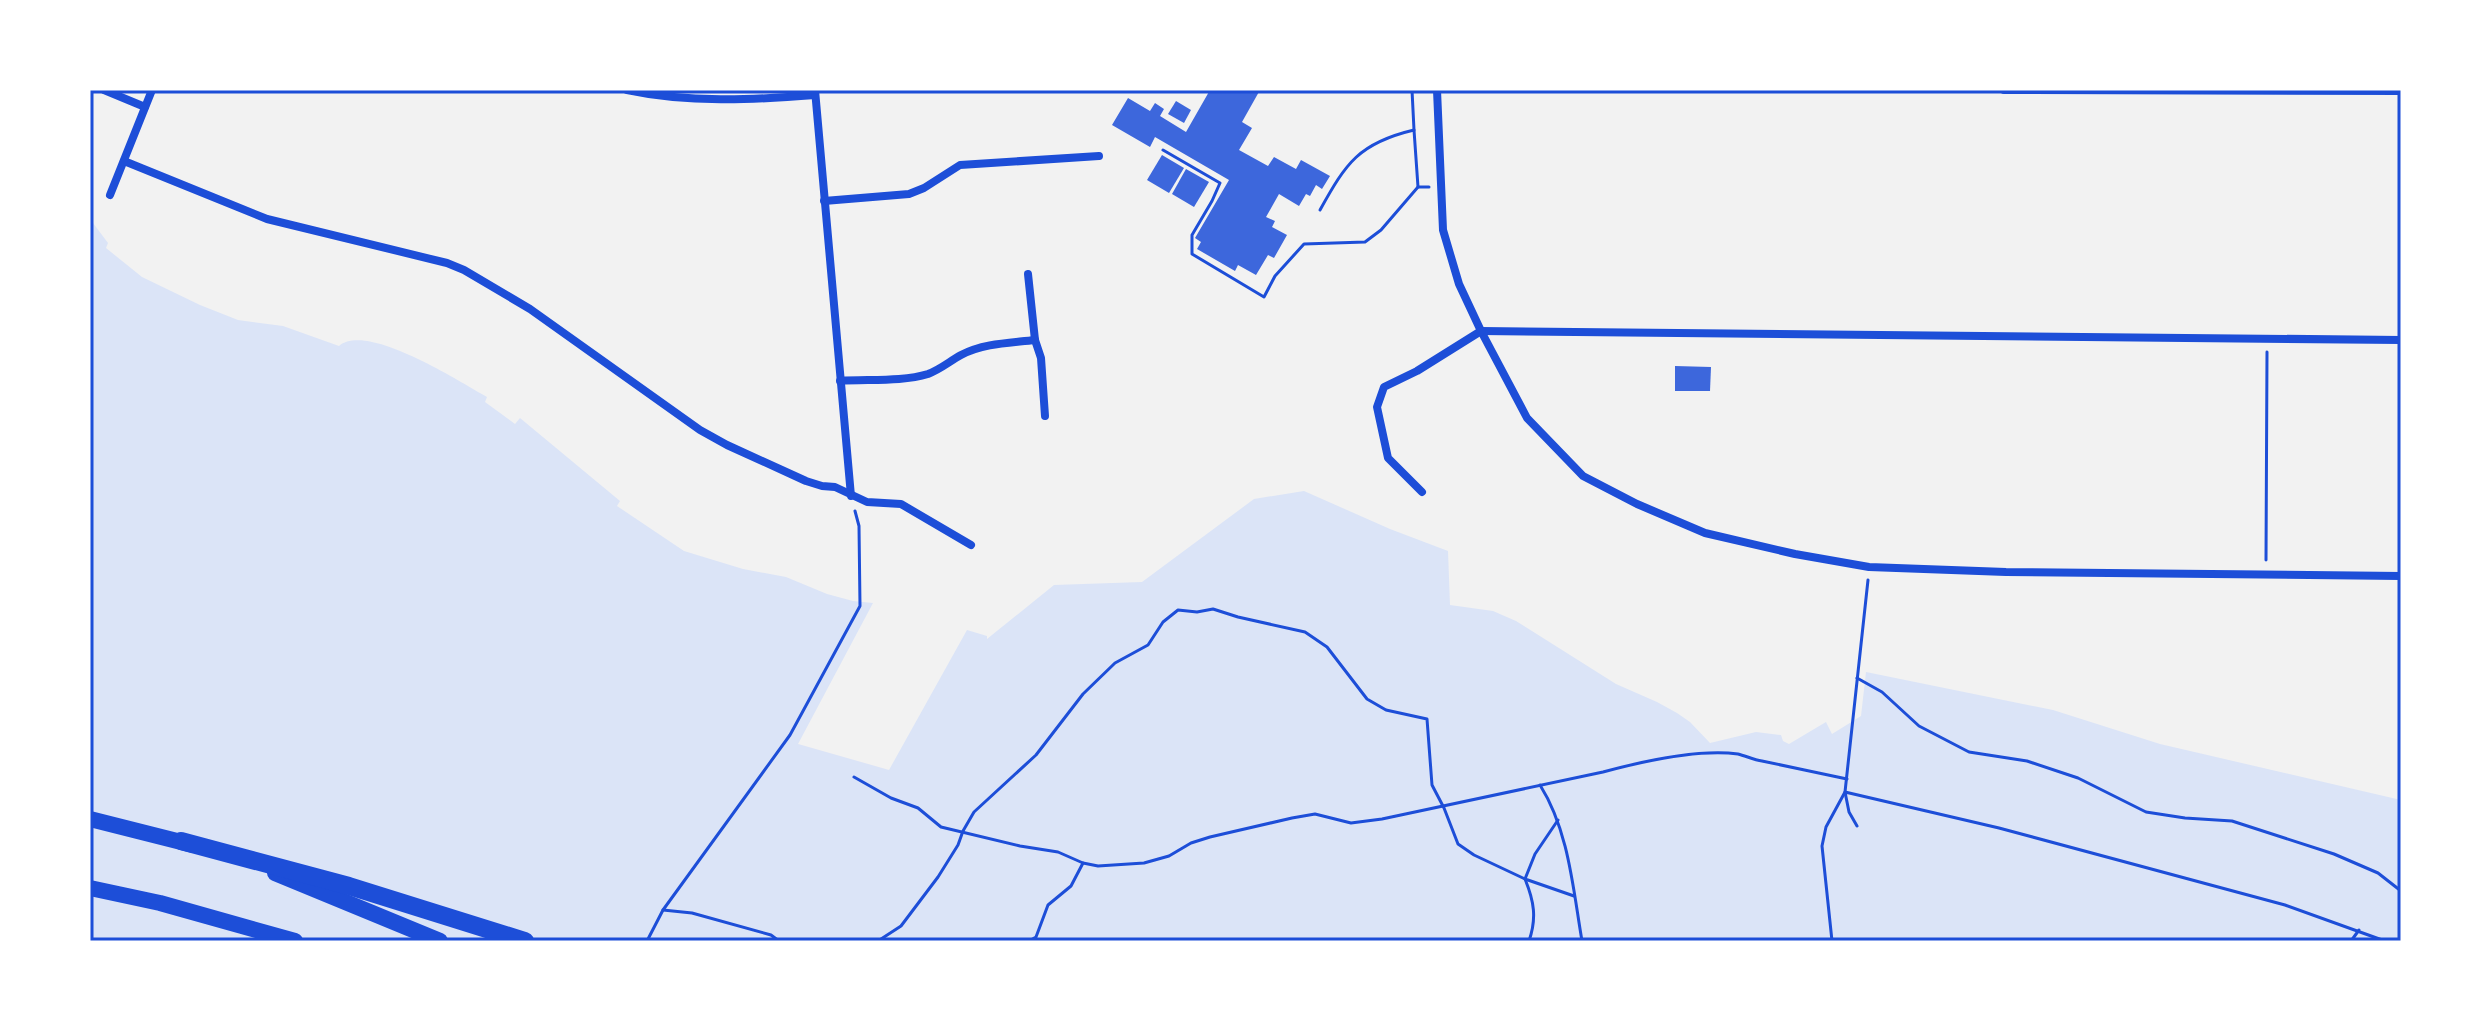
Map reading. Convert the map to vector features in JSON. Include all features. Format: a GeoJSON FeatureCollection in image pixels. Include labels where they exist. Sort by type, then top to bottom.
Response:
{"type":"FeatureCollection","features":[{"type":"Feature","properties":{"kind":"highway"},"geometry":{"type":"LineString","coordinates":[[90,819],[349,886],[525,941]]}},
{"type":"Feature","properties":{"kind":"highway"},"geometry":{"type":"LineString","coordinates":[[181,841],[277,874],[440,941]]}},
{"type":"Feature","properties":{"kind":"highway"},"geometry":{"type":"LineString","coordinates":[[90,888],[160,903],[295,941]]}},
{"type":"Feature","properties":{"kind":"street"},"geometry":{"type":"LineString","coordinates":[[104,90],[145,107]]}},
{"type":"Feature","properties":{"kind":"street"},"geometry":{"type":"LineString","coordinates":[[110,195],[152,90]]}},
{"type":"Feature","properties":{"kind":"street"},"geometry":{"type":"LineString","coordinates":[[627,90],[653,96],[731,100],[815,93],[851,496]]}},
{"type":"Feature","properties":{"kind":"street"},"geometry":{"type":"LineString","coordinates":[[1437,90],[1443,230],[1459,284],[1527,418],[1583,476],[1689,528],[1795,554],[1869,567],[2006,572],[2401,576]]}},
{"type":"Feature","properties":{"kind":"street"},"geometry":{"type":"LineString","coordinates":[[2004,90],[2401,91]]}},
{"type":"Feature","properties":{"kind":"street"},"geometry":{"type":"LineString","coordinates":[[824,201],[909,194],[960,165],[1099,156]]}},
{"type":"Feature","properties":{"kind":"street"},"geometry":{"type":"LineString","coordinates":[[124,161],[267,219],[447,263],[464,270],[530,309],[700,430],[727,445],[806,481],[835,487],[851,496],[883,505],[901,504],[971,545]]}},
{"type":"Feature","properties":{"kind":"street"},"geometry":{"type":"LineString","coordinates":[[1028,274],[1035,340],[1041,358],[1045,416]]}},
{"type":"Feature","properties":{"kind":"street"},"geometry":{"type":"LineString","coordinates":[[1422,492],[1388,458],[1377,407],[1384,387],[1417,371],[1481,331],[2401,340]]}},
{"type":"Feature","properties":{"kind":"street"},"geometry":{"type":"LineString","coordinates":[[840,381],[926,375],[976,348],[1035,340]]}},
{"type":"Feature","properties":{"kind":"path"},"geometry":{"type":"LineString","coordinates":[[1163,150],[1220,183],[1192,235],[1192,254],[1264,297],[1275,276],[1304,244],[1365,242],[1381,230],[1418,187],[1412,90]]}},
{"type":"Feature","properties":{"kind":"path"},"geometry":{"type":"LineString","coordinates":[[1320,210],[1343,168],[1357,155],[1387,136],[1414,130]]}},
{"type":"Feature","properties":{"kind":"path"},"geometry":{"type":"LineString","coordinates":[[1418,187],[1441,186]]}},
{"type":"Feature","properties":{"kind":"path"},"geometry":{"type":"LineString","coordinates":[[2266,575],[2267,340]]}},
{"type":"Feature","properties":{"kind":"path"},"geometry":{"type":"LineString","coordinates":[[647,941],[663,910],[790,735],[860,606],[859,526],[851,496]]}},
{"type":"Feature","properties":{"kind":"path"},"geometry":{"type":"LineString","coordinates":[[1832,941],[1822,846],[1826,827],[1845,792],[1869,567]]}},
{"type":"Feature","properties":{"kind":"path"},"geometry":{"type":"LineString","coordinates":[[878,941],[901,926],[952,856],[974,812],[1036,755],[1083,694],[1115,663],[1148,645],[1163,622],[1178,610],[1197,612],[1213,609],[1305,632],[1327,647],[1367,699],[1386,710],[1427,719],[1432,785],[1458,844],[1525,879],[1574,896]]}},
{"type":"Feature","properties":{"kind":"path"},"geometry":{"type":"LineString","coordinates":[[1857,678],[1882,692],[1919,726],[1969,752],[2027,761],[2078,778],[2146,812],[2232,821],[2334,854],[2378,873],[2401,891]]}},
{"type":"Feature","properties":{"kind":"path"},"geometry":{"type":"LineString","coordinates":[[854,777],[891,798],[918,808],[941,827],[1058,852],[1098,866],[1144,863],[1169,856],[1191,843],[1210,837],[1315,814],[1351,823],[1444,808],[1638,762],[1719,754],[1740,755],[1847,779]]}},
{"type":"Feature","properties":{"kind":"path"},"geometry":{"type":"LineString","coordinates":[[1540,785],[1558,820],[1582,941]]}},
{"type":"Feature","properties":{"kind":"path"},"geometry":{"type":"LineString","coordinates":[[1845,792],[1849,812],[1857,826]]}},
{"type":"Feature","properties":{"kind":"path"},"geometry":{"type":"LineString","coordinates":[[1845,792],[1999,828],[2285,905],[2385,941]]}},
{"type":"Feature","properties":{"kind":"path"},"geometry":{"type":"LineString","coordinates":[[1529,941],[1535,923],[1532,896],[1525,879],[1535,854],[1558,820]]}},
{"type":"Feature","properties":{"kind":"path"},"geometry":{"type":"LineString","coordinates":[[1029,941],[1036,937],[1048,905],[1071,886],[1083,863]]}},
{"type":"Feature","properties":{"kind":"path"},"geometry":{"type":"LineString","coordinates":[[663,910],[692,913],[771,935],[779,941]]}},
{"type":"Feature","properties":{"kind":"path"},"geometry":{"type":"LineString","coordinates":[[2351,941],[2359,930]]}},
{"type":"Feature","properties":{"kind":"shaded area"},"geometry":{"type":"Polygon","coordinates":[[[90,219],[108,243],[106,248],[142,277],[200,305],[238,320],[283,326],[339,346],[352,341],[390,347],[456,379],[487,397],[485,402],[515,424],[520,418],[620,501],[617,506],[684,551],[743,569],[786,577],[827,594],[873,603],[798,744],[889,770],[967,630],[987,636],[987,639],[1054,585],[1142,582],[1254,499],[1304,491],[1448,551],[1450,605],[1493,611],[1516,621],[1616,684],[1677,713],[1710,743],[1756,732],[1781,735],[1783,741],[1789,744],[1826,722],[1832,734],[1861,716],[1866,672],[2053,710],[2160,744],[2401,800],[2401,941],[90,941],[90,219]]]}},
{"type":"Feature","properties":{"kind":"building"},"geometry":{"type":"Polygon","coordinates":[[[1210,90],[1260,90],[1242,122],[1252,128],[1239,150],[1268,166],[1274,157],[1296,169],[1301,160],[1330,176],[1322,189],[1316,185],[1299,206],[1279,194],[1266,217],[1275,221],[1272,227],[1287,235],[1274,258],[1268,255],[1256,275],[1238,265],[1235,271],[1197,249],[1201,242],[1195,238],[1229,180],[1155,137],[1150,147],[1112,125],[1128,98],[1150,111],[1155,103],[1164,109],[1160,116],[1186,132],[1210,90]]]}},
{"type":"Feature","properties":{"kind":"building"},"geometry":{"type":"Polygon","coordinates":[[[1176,101],[1191,110],[1184,123],[1168,114],[1176,101]]]}},
{"type":"Feature","properties":{"kind":"building"},"geometry":{"type":"Polygon","coordinates":[[[1162,155],[1184,168],[1169,193],[1147,180],[1162,155]]]}},
{"type":"Feature","properties":{"kind":"building"},"geometry":{"type":"Polygon","coordinates":[[[1186,169],[1209,182],[1194,207],[1172,194],[1186,169]]]}},
{"type":"Feature","properties":{"kind":"building"},"geometry":{"type":"Polygon","coordinates":[[[1675,366],[1711,367],[1710,391],[1675,391],[1675,366]]]}}]}
